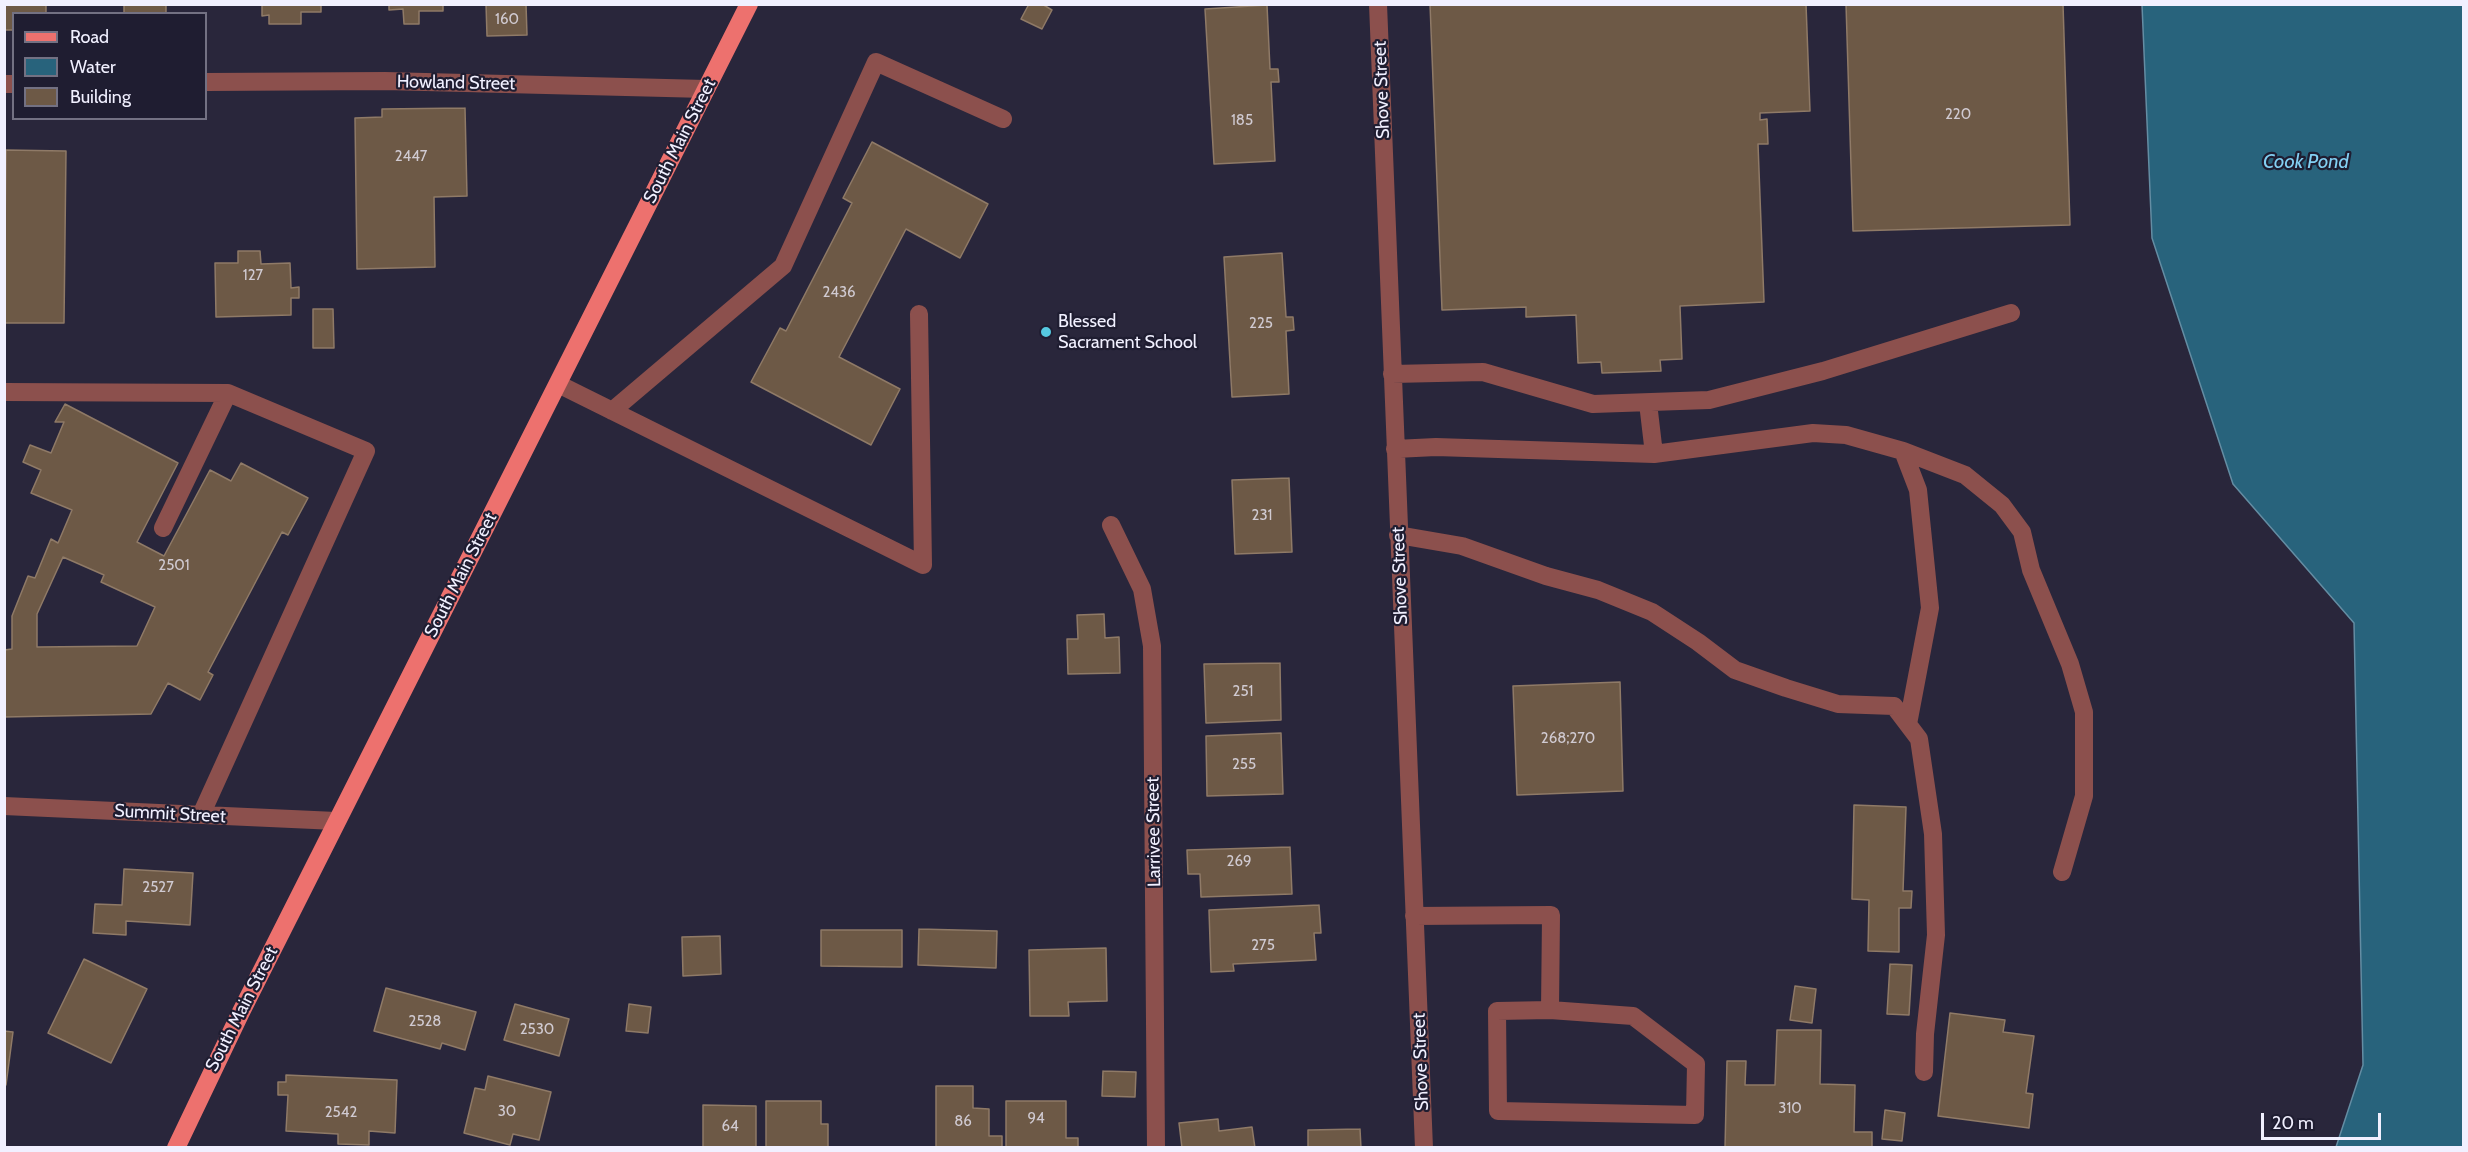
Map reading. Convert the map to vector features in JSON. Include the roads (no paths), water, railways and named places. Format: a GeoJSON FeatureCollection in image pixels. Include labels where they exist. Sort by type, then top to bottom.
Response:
{"type":"FeatureCollection","features":[{"type":"Feature","properties":{"kind":"main road","name":"South Main Street"},"geometry":{"type":"LineString","coordinates":[[176,1148],[210,1073],[336,821],[749,4]]}},
{"type":"Feature","properties":{"kind":"street","name":"Shove Street"},"geometry":{"type":"LineString","coordinates":[[1378,4],[1424,1148]]}},
{"type":"Feature","properties":{"kind":"street"},"geometry":{"type":"LineString","coordinates":[[612,411],[783,266],[876,62],[1003,119]]}},
{"type":"Feature","properties":{"kind":"street","name":"Howland Street"},"geometry":{"type":"LineString","coordinates":[[207,82],[385,81],[706,89]]}},
{"type":"Feature","properties":{"kind":"street"},"geometry":{"type":"LineString","coordinates":[[1392,374],[1483,372],[1593,405],[1709,400],[1822,371],[2011,313]]}},
{"type":"Feature","properties":{"kind":"street"},"geometry":{"type":"LineString","coordinates":[[558,384],[922,565],[919,314]]}},
{"type":"Feature","properties":{"kind":"street"},"geometry":{"type":"LineString","coordinates":[[4,392],[228,393],[366,451],[201,815]]}},
{"type":"Feature","properties":{"kind":"street"},"geometry":{"type":"LineString","coordinates":[[163,528],[228,393]]}},
{"type":"Feature","properties":{"kind":"street"},"geometry":{"type":"LineString","coordinates":[[1648,403],[1654,454]]}},
{"type":"Feature","properties":{"kind":"street"},"geometry":{"type":"LineString","coordinates":[[1395,449],[1436,447],[1654,454],[1813,433],[1846,435],[1903,452],[1965,475],[2002,505],[2022,531],[2031,570],[2070,664],[2084,712],[2084,796],[2062,872]]}},
{"type":"Feature","properties":{"kind":"street"},"geometry":{"type":"LineString","coordinates":[[1903,452],[1918,490],[1930,608],[1908,724]]}},
{"type":"Feature","properties":{"kind":"street","name":"Larrivee Street"},"geometry":{"type":"LineString","coordinates":[[1112,525],[1142,589],[1152,646],[1156,1148]]}},
{"type":"Feature","properties":{"kind":"street"},"geometry":{"type":"LineString","coordinates":[[1398,534],[1462,546],[1546,576],[1598,590],[1652,612],[1735,670],[1838,704],[1894,706],[1919,739],[1933,834],[1936,935],[1924,1034],[1924,1072]]}},
{"type":"Feature","properties":{"kind":"street","name":"Summit Street"},"geometry":{"type":"LineString","coordinates":[[4,806],[336,821]]}},
{"type":"Feature","properties":{"kind":"street"},"geometry":{"type":"LineString","coordinates":[[1414,916],[1551,915],[1550,1010]]}},
{"type":"Feature","properties":{"kind":"street"},"geometry":{"type":"LineString","coordinates":[[1550,1010],[1634,1016],[1695,1064],[1695,1115],[1498,1111],[1497,1011],[1550,1010]]}},
{"type":"Feature","properties":{"kind":"water","name":"Cook Pond"},"geometry":{"type":"Polygon","coordinates":[[[2142,5],[2463,5],[2463,1147],[2336,1147],[2363,1065],[2354,623],[2233,484],[2152,238],[2142,5]]]}},
{"type":"Feature","properties":{"kind":"place","name":"Blessed Sacrament School"},"geometry":{"type":"Point","coordinates":[1046,332]}}]}
